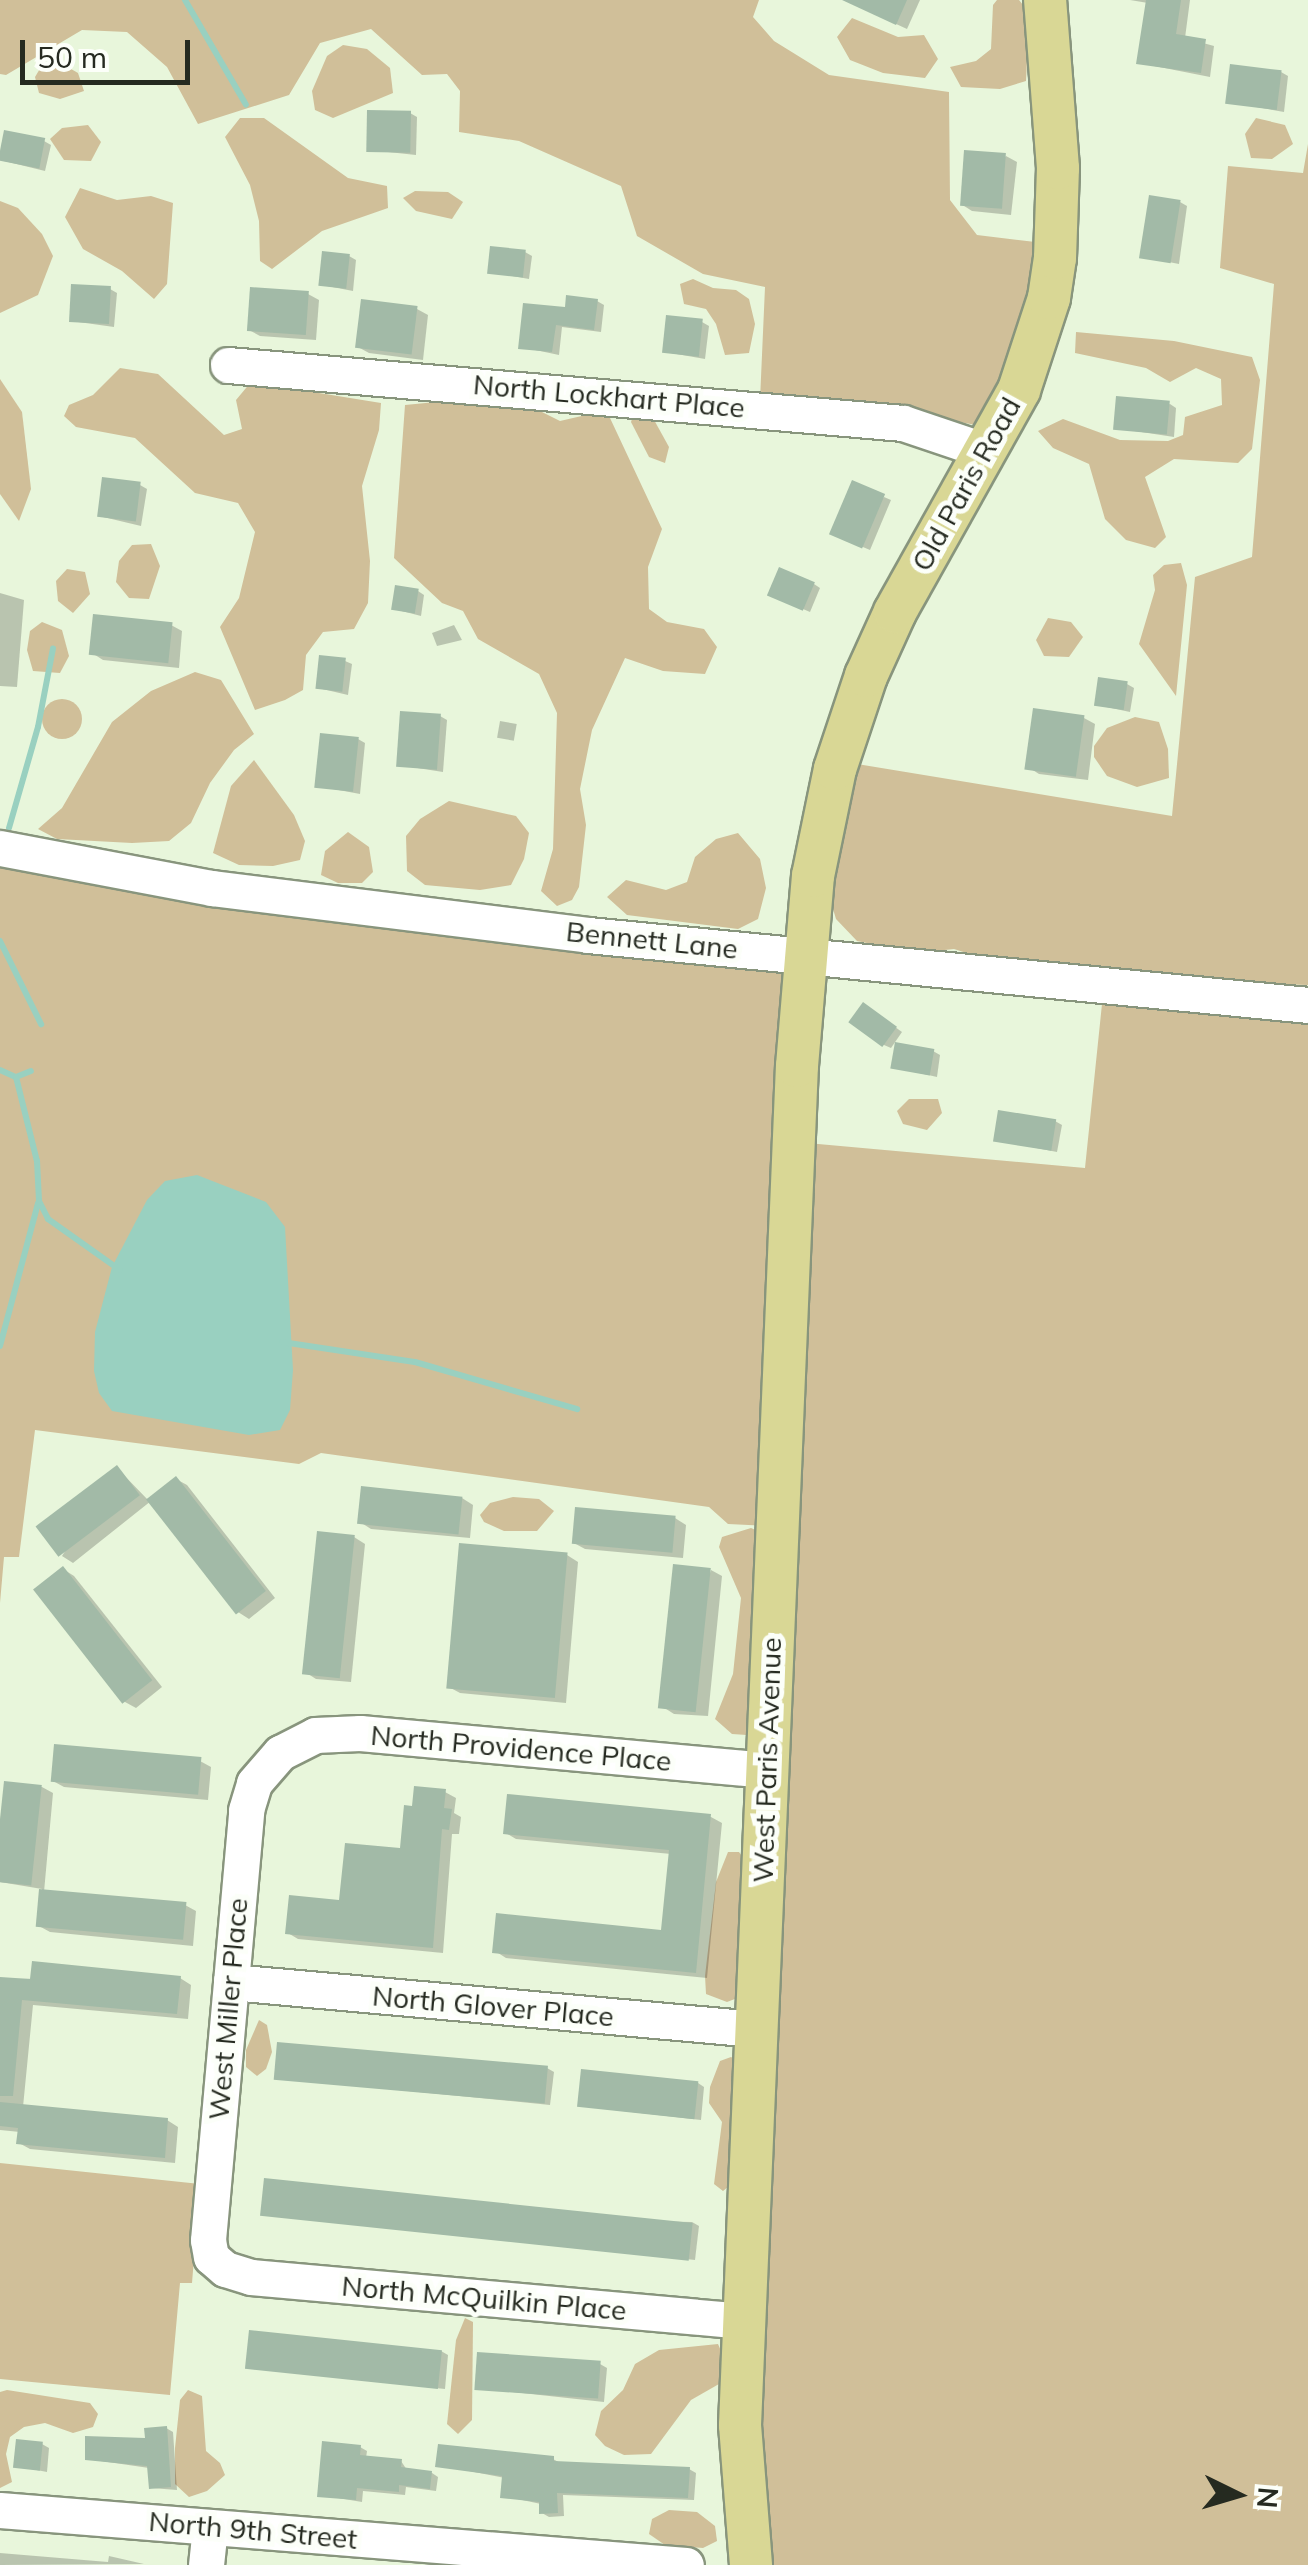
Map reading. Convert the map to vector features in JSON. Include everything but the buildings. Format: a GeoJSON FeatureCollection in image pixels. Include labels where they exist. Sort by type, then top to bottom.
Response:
{"type":"FeatureCollection","features":[{"type":"Feature","properties":{"kind":"main road","name":"Old Paris Road"},"geometry":{"type":"LineString","coordinates":[[804,956],[823,817],[855,709],[895,612],[1019,390],[1038,342],[1055,258],[1058,168],[1046,0]]}},
{"type":"Feature","properties":{"kind":"main road","name":"West Paris Avenue"},"geometry":{"type":"LineString","coordinates":[[745,2563],[741,2457],[744,2320],[804,956]]}},
{"type":"Feature","properties":{"kind":"street","name":"North Lockhart Place"},"geometry":{"type":"LineString","coordinates":[[228,365],[903,422],[986,451]]}},
{"type":"Feature","properties":{"kind":"street","name":"Bennett Lane"},"geometry":{"type":"LineString","coordinates":[[0,848],[212,888],[588,935],[1299,1004]]}},
{"type":"Feature","properties":{"kind":"street","name":"North Providence Place"},"geometry":{"type":"LineString","coordinates":[[280,1753],[315,1735],[360,1732],[767,1770]]}},
{"type":"Feature","properties":{"kind":"street","name":"West Miller Place"},"geometry":{"type":"LineString","coordinates":[[225,2269],[211,2258],[208,2240],[246,1810],[254,1783],[280,1753]]}},
{"type":"Feature","properties":{"kind":"street","name":"North Glover Place"},"geometry":{"type":"LineString","coordinates":[[231,1982],[756,2030]]}},
{"type":"Feature","properties":{"kind":"street","name":"North McQuilkin Place"},"geometry":{"type":"LineString","coordinates":[[225,2269],[251,2276],[744,2320]]}},
{"type":"Feature","properties":{"kind":"street","name":"North 9th Street"},"geometry":{"type":"LineString","coordinates":[[0,2510],[586,2561],[686,2565]]}},
{"type":"Feature","properties":{"kind":"street"},"geometry":{"type":"LineString","coordinates":[[206,2565],[210,2526]]}},
{"type":"Feature","properties":{"kind":"shaded area"},"geometry":{"type":"Polygon","coordinates":[[[0,0],[759,0],[753,17],[774,41],[829,75],[949,92],[950,200],[977,235],[1044,243],[1025,343],[976,425],[900,411],[760,400],[765,287],[703,274],[637,236],[621,186],[519,141],[459,132],[460,91],[447,74],[422,75],[371,29],[320,43],[289,95],[198,124],[167,67],[127,32],[82,30],[6,75],[0,74],[0,0]]]}},
{"type":"Feature","properties":{"kind":"shaded area"},"geometry":{"type":"Polygon","coordinates":[[[997,0],[1019,0],[1023,5],[1028,40],[1026,81],[1000,89],[961,87],[950,67],[976,61],[991,49],[993,5],[997,0]]]}},
{"type":"Feature","properties":{"kind":"shaded area"},"geometry":{"type":"Polygon","coordinates":[[[852,18],[898,37],[924,35],[938,59],[925,78],[883,73],[850,60],[837,37],[852,18]]]}},
{"type":"Feature","properties":{"kind":"shaded area"},"geometry":{"type":"Polygon","coordinates":[[[343,45],[367,49],[390,68],[393,93],[333,118],[315,110],[312,91],[327,56],[343,45]]]}},
{"type":"Feature","properties":{"kind":"shaded area"},"geometry":{"type":"Polygon","coordinates":[[[59,62],[78,73],[84,91],[60,99],[39,93],[35,77],[41,67],[59,62]]]}},
{"type":"Feature","properties":{"kind":"shaded area"},"geometry":{"type":"Polygon","coordinates":[[[240,118],[264,118],[348,178],[387,186],[388,208],[322,231],[272,269],[260,261],[259,221],[250,185],[225,137],[240,118]]]}},
{"type":"Feature","properties":{"kind":"shaded area"},"geometry":{"type":"Polygon","coordinates":[[[1256,118],[1285,125],[1293,144],[1272,159],[1251,158],[1245,134],[1256,118]]]}},
{"type":"Feature","properties":{"kind":"shaded area"},"geometry":{"type":"Polygon","coordinates":[[[88,125],[101,142],[91,161],[64,160],[50,139],[62,128],[88,125]]]}},
{"type":"Feature","properties":{"kind":"shaded area"},"geometry":{"type":"Polygon","coordinates":[[[1308,144],[1308,985],[1217,982],[992,961],[954,949],[916,953],[857,941],[836,919],[830,899],[851,763],[1172,816],[1195,577],[1252,557],[1274,284],[1220,268],[1228,166],[1303,173],[1308,144]]]}},
{"type":"Feature","properties":{"kind":"shaded area"},"geometry":{"type":"Polygon","coordinates":[[[80,188],[117,200],[151,196],[173,203],[167,284],[154,299],[122,271],[83,249],[65,217],[80,188]]]}},
{"type":"Feature","properties":{"kind":"shaded area"},"geometry":{"type":"Polygon","coordinates":[[[415,191],[448,192],[463,202],[452,219],[416,211],[403,198],[415,191]]]}},
{"type":"Feature","properties":{"kind":"shaded area"},"geometry":{"type":"Polygon","coordinates":[[[0,201],[18,208],[42,234],[53,256],[38,295],[0,313],[0,201]]]}},
{"type":"Feature","properties":{"kind":"shaded area"},"geometry":{"type":"Polygon","coordinates":[[[693,279],[713,288],[736,290],[749,299],[755,324],[749,353],[725,355],[716,324],[706,309],[684,304],[680,284],[693,279]]]}},
{"type":"Feature","properties":{"kind":"shaded area"},"geometry":{"type":"Polygon","coordinates":[[[1076,332],[1174,341],[1252,357],[1260,380],[1252,449],[1238,463],[1174,459],[1145,477],[1166,537],[1155,548],[1126,540],[1105,519],[1089,464],[1053,448],[1038,431],[1063,419],[1120,440],[1168,441],[1183,435],[1185,417],[1222,405],[1221,379],[1196,368],[1170,382],[1146,368],[1075,353],[1076,332]]]}},
{"type":"Feature","properties":{"kind":"shaded area"},"geometry":{"type":"Polygon","coordinates":[[[120,368],[158,374],[224,435],[242,429],[236,400],[251,382],[381,403],[379,430],[362,486],[370,561],[368,603],[354,629],[323,632],[306,655],[303,690],[285,700],[255,710],[220,627],[239,598],[255,532],[238,503],[195,493],[135,438],[76,427],[64,416],[69,405],[93,395],[120,368]]]}},
{"type":"Feature","properties":{"kind":"shaded area"},"geometry":{"type":"Polygon","coordinates":[[[0,379],[22,412],[31,489],[19,521],[0,494],[0,379]]]}},
{"type":"Feature","properties":{"kind":"shaded area"},"geometry":{"type":"Polygon","coordinates":[[[446,401],[536,409],[560,421],[586,415],[610,418],[662,529],[648,567],[649,609],[667,622],[704,629],[717,647],[705,674],[663,671],[625,658],[592,730],[580,789],[586,825],[579,887],[572,900],[557,906],[541,891],[553,849],[557,713],[539,674],[478,639],[463,611],[442,603],[394,558],[405,405],[446,401]]]}},
{"type":"Feature","properties":{"kind":"shaded area"},"geometry":{"type":"Polygon","coordinates":[[[648,409],[669,447],[665,463],[649,457],[631,422],[634,413],[648,409]]]}},
{"type":"Feature","properties":{"kind":"shaded area"},"geometry":{"type":"Polygon","coordinates":[[[151,544],[160,566],[149,599],[129,598],[116,582],[119,561],[132,545],[151,544]]]}},
{"type":"Feature","properties":{"kind":"shaded area"},"geometry":{"type":"Polygon","coordinates":[[[1181,563],[1187,585],[1176,696],[1139,644],[1155,590],[1153,575],[1164,565],[1181,563]]]}},
{"type":"Feature","properties":{"kind":"shaded area"},"geometry":{"type":"Polygon","coordinates":[[[67,569],[85,572],[90,594],[73,613],[58,601],[56,581],[67,569]]]}},
{"type":"Feature","properties":{"kind":"shaded area"},"geometry":{"type":"Polygon","coordinates":[[[1048,618],[1071,622],[1083,637],[1069,657],[1044,656],[1036,640],[1048,618]]]}},
{"type":"Feature","properties":{"kind":"shaded area"},"geometry":{"type":"Polygon","coordinates":[[[42,622],[62,630],[69,656],[60,673],[33,671],[27,650],[30,631],[42,622]]]}},
{"type":"Feature","properties":{"kind":"shaded area"},"geometry":{"type":"Polygon","coordinates":[[[195,672],[221,680],[254,734],[234,750],[210,783],[191,823],[169,841],[132,843],[57,839],[38,829],[62,808],[112,722],[151,691],[195,672]]]}},
{"type":"Feature","properties":{"kind":"shaded area"},"geometry":{"type":"Polygon","coordinates":[[[62,699],[76,705],[82,719],[76,733],[62,739],[48,733],[42,719],[48,705],[62,699]]]}},
{"type":"Feature","properties":{"kind":"shaded area"},"geometry":{"type":"Polygon","coordinates":[[[1135,717],[1159,722],[1168,749],[1169,778],[1137,787],[1107,776],[1094,757],[1094,746],[1107,728],[1135,717]]]}},
{"type":"Feature","properties":{"kind":"shaded area"},"geometry":{"type":"Polygon","coordinates":[[[254,760],[294,815],[305,841],[300,860],[273,866],[239,865],[213,853],[231,786],[254,760]]]}},
{"type":"Feature","properties":{"kind":"shaded area"},"geometry":{"type":"Polygon","coordinates":[[[449,801],[516,816],[529,833],[524,859],[511,885],[480,890],[425,885],[407,871],[406,836],[420,819],[449,801]]]}},
{"type":"Feature","properties":{"kind":"shaded area"},"geometry":{"type":"Polygon","coordinates":[[[348,832],[369,847],[373,872],[362,883],[338,883],[321,875],[325,851],[348,832]]]}},
{"type":"Feature","properties":{"kind":"shaded area"},"geometry":{"type":"Polygon","coordinates":[[[738,833],[760,859],[766,888],[758,919],[738,929],[627,915],[607,897],[626,880],[666,890],[687,882],[695,857],[716,839],[738,833]]]}},
{"type":"Feature","properties":{"kind":"shaded area"},"geometry":{"type":"Polygon","coordinates":[[[0,858],[780,969],[787,976],[767,1526],[728,1524],[709,1507],[321,1453],[299,1464],[35,1430],[19,1557],[4,1557],[0,1603],[0,858]]]}},
{"type":"Feature","properties":{"kind":"shaded area"},"geometry":{"type":"Polygon","coordinates":[[[1102,1004],[1308,1021],[1308,2565],[771,2565],[756,2469],[807,1143],[1085,1168],[1102,1004]]]}},
{"type":"Feature","properties":{"kind":"shaded area"},"geometry":{"type":"Polygon","coordinates":[[[909,1099],[938,1099],[942,1113],[927,1130],[903,1124],[897,1111],[909,1099]]]}},
{"type":"Feature","properties":{"kind":"shaded area"},"geometry":{"type":"Polygon","coordinates":[[[513,1497],[539,1499],[554,1511],[537,1531],[504,1531],[484,1522],[480,1515],[490,1503],[513,1497]]]}},
{"type":"Feature","properties":{"kind":"shaded area"},"geometry":{"type":"Polygon","coordinates":[[[751,1528],[758,1531],[754,1723],[747,1735],[732,1734],[715,1719],[733,1674],[741,1598],[719,1547],[722,1537],[751,1528]]]}},
{"type":"Feature","properties":{"kind":"shaded area"},"geometry":{"type":"Polygon","coordinates":[[[728,1852],[739,1852],[746,1862],[746,1927],[738,1938],[744,1951],[740,1997],[727,2002],[706,1994],[705,1976],[716,1882],[728,1852]]]}},
{"type":"Feature","properties":{"kind":"shaded area"},"geometry":{"type":"Polygon","coordinates":[[[259,2020],[267,2025],[272,2052],[266,2069],[257,2076],[246,2067],[246,2050],[259,2020]]]}},
{"type":"Feature","properties":{"kind":"shaded area"},"geometry":{"type":"Polygon","coordinates":[[[731,2057],[738,2061],[734,2182],[723,2191],[714,2184],[722,2122],[709,2103],[710,2087],[720,2061],[731,2057]]]}},
{"type":"Feature","properties":{"kind":"shaded area"},"geometry":{"type":"Polygon","coordinates":[[[0,2163],[200,2184],[192,2283],[180,2283],[170,2395],[0,2379],[0,2163]]]}},
{"type":"Feature","properties":{"kind":"shaded area"},"geometry":{"type":"Polygon","coordinates":[[[465,2318],[473,2322],[472,2420],[458,2434],[447,2424],[456,2340],[465,2318]]]}},
{"type":"Feature","properties":{"kind":"shaded area"},"geometry":{"type":"Polygon","coordinates":[[[718,2344],[725,2360],[719,2384],[691,2400],[651,2454],[624,2455],[605,2446],[595,2435],[601,2411],[623,2390],[635,2364],[659,2350],[718,2344]]]}},
{"type":"Feature","properties":{"kind":"shaded area"},"geometry":{"type":"Polygon","coordinates":[[[188,2390],[202,2396],[206,2451],[220,2463],[225,2475],[207,2491],[189,2497],[175,2484],[180,2400],[188,2390]]]}},
{"type":"Feature","properties":{"kind":"shaded area"},"geometry":{"type":"Polygon","coordinates":[[[0,2392],[90,2403],[98,2414],[93,2427],[73,2433],[45,2423],[24,2427],[10,2437],[6,2454],[12,2482],[0,2488],[0,2392]]]}},
{"type":"Feature","properties":{"kind":"shaded area"},"geometry":{"type":"Polygon","coordinates":[[[669,2510],[697,2512],[715,2526],[717,2541],[703,2548],[665,2545],[649,2534],[652,2519],[669,2510]]]}},
{"type":"Feature","properties":{"kind":"water"},"geometry":{"type":"Polygon","coordinates":[[[197,1175],[266,1202],[285,1227],[293,1370],[290,1410],[280,1430],[249,1435],[112,1411],[99,1393],[94,1371],[95,1332],[112,1267],[147,1200],[165,1181],[197,1175]]]}},
{"type":"Feature","properties":{"kind":"waterway"},"geometry":{"type":"LineString","coordinates":[[185,0],[246,105]]}},
{"type":"Feature","properties":{"kind":"waterway"},"geometry":{"type":"LineString","coordinates":[[9,828],[38,727],[53,648]]}},
{"type":"Feature","properties":{"kind":"waterway"},"geometry":{"type":"LineString","coordinates":[[0,941],[41,1024]]}},
{"type":"Feature","properties":{"kind":"waterway"},"geometry":{"type":"LineString","coordinates":[[0,1070],[16,1077],[31,1071]]}},
{"type":"Feature","properties":{"kind":"waterway"},"geometry":{"type":"LineString","coordinates":[[16,1077],[37,1161],[39,1201],[48,1219],[120,1270]]}},
{"type":"Feature","properties":{"kind":"waterway"},"geometry":{"type":"LineString","coordinates":[[0,1346],[38,1203]]}},
{"type":"Feature","properties":{"kind":"waterway"},"geometry":{"type":"LineString","coordinates":[[282,1342],[415,1362],[577,1409]]}}]}
